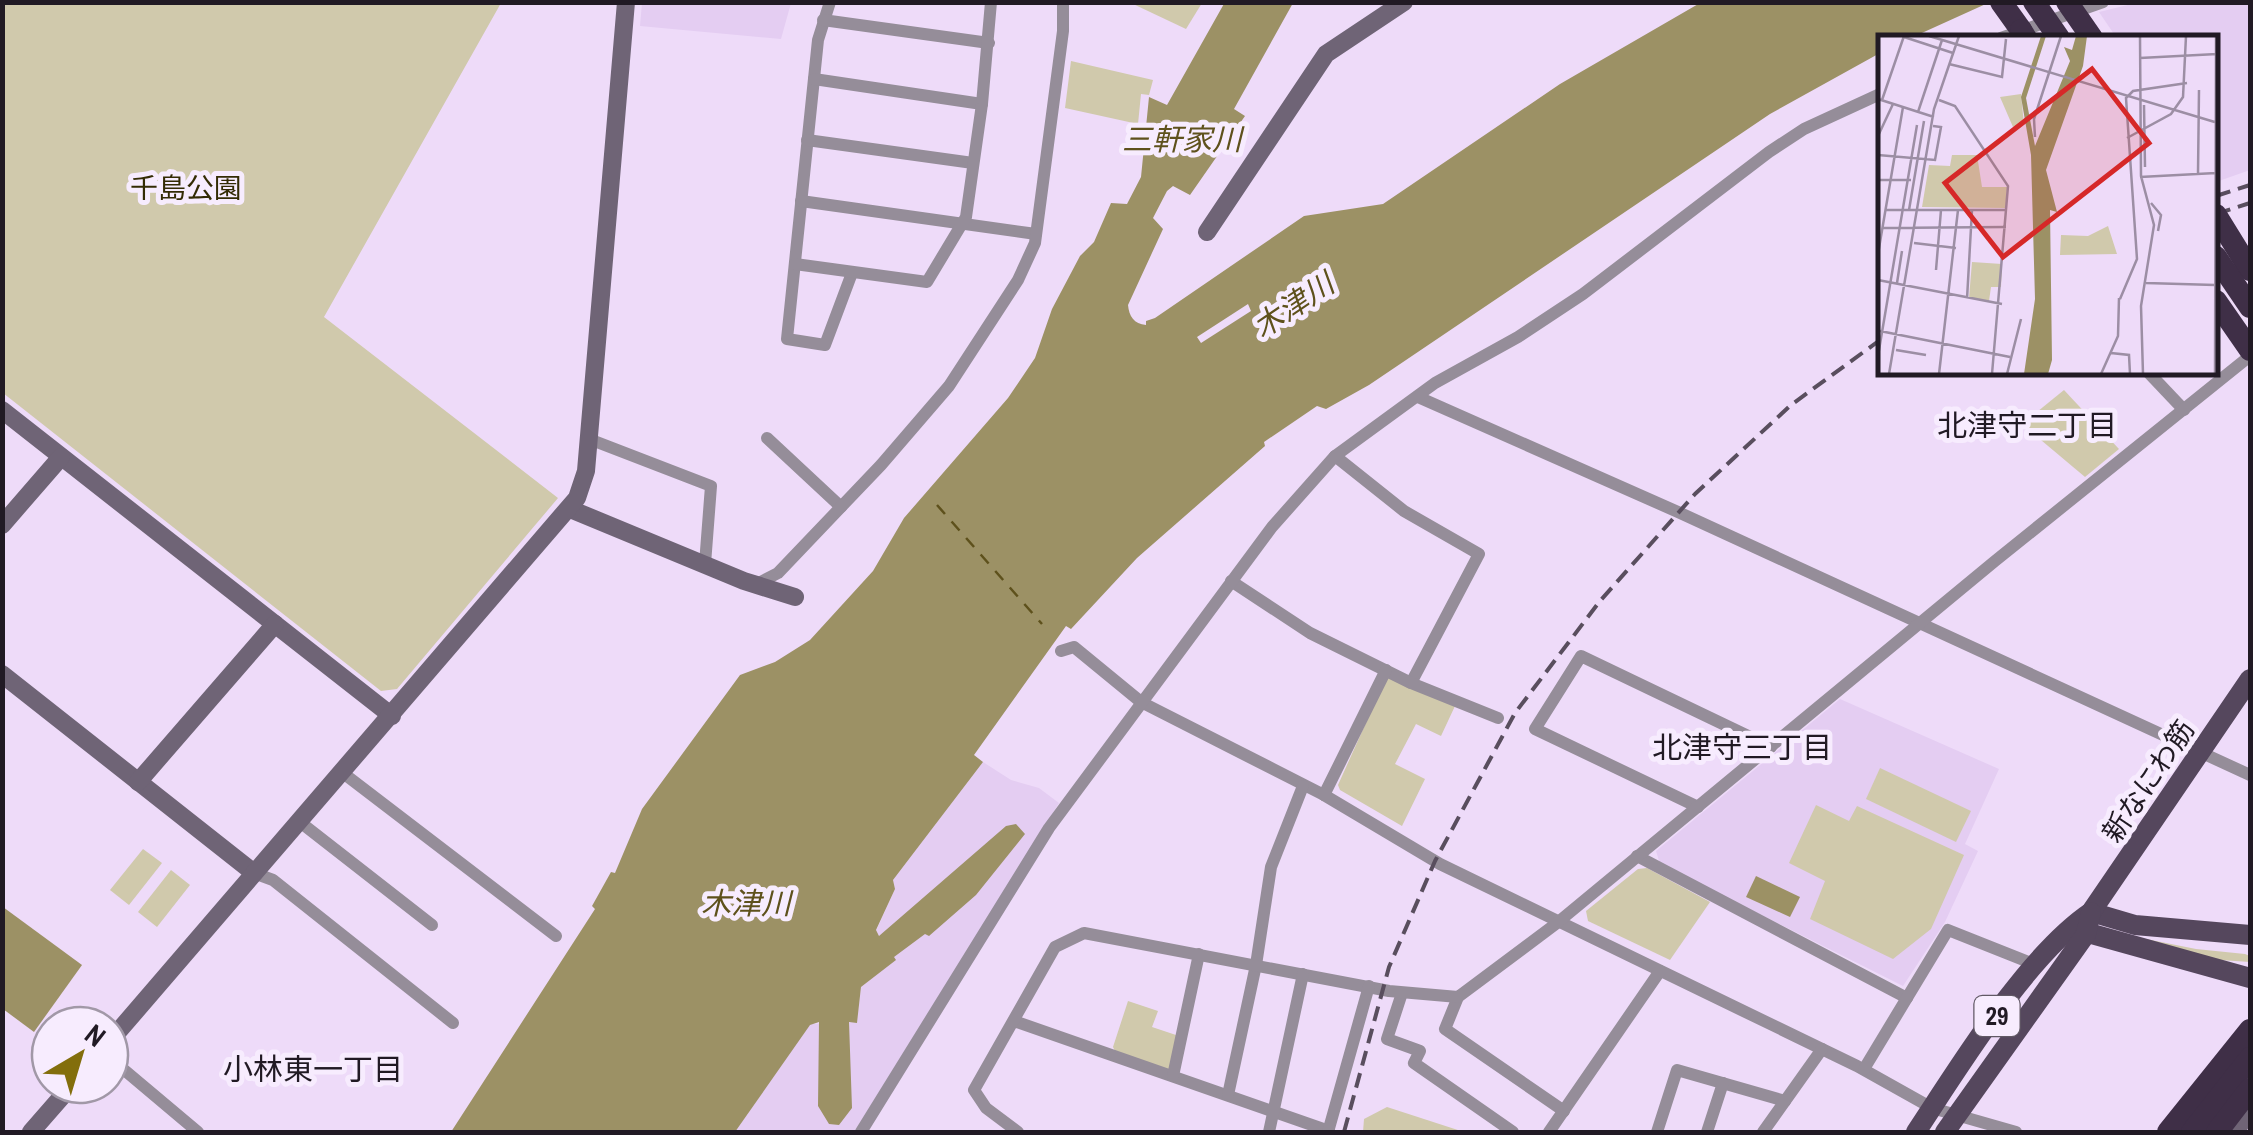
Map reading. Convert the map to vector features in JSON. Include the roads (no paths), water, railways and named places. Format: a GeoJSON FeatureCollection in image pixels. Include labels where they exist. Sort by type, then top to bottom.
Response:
{"type":"FeatureCollection","features":[{"type":"Feature","properties":{"kind":"highway"},"geometry":{"type":"LineString","coordinates":[[2002,2],[2033,25]]}},
{"type":"Feature","properties":{"kind":"highway"},"geometry":{"type":"LineString","coordinates":[[2016,2],[2033,25]]}},
{"type":"Feature","properties":{"kind":"highway"},"geometry":{"type":"LineString","coordinates":[[2048,2],[2072,35]]}},
{"type":"Feature","properties":{"kind":"highway"},"geometry":{"type":"LineString","coordinates":[[2067,2],[2090,35]]}},
{"type":"Feature","properties":{"kind":"highway"},"geometry":{"type":"LineString","coordinates":[[2080,2],[2103,35]]}},
{"type":"Feature","properties":{"kind":"highway"},"geometry":{"type":"LineString","coordinates":[[2218,218],[2250,270]]}},
{"type":"Feature","properties":{"kind":"highway"},"geometry":{"type":"LineString","coordinates":[[2218,237],[2250,283]]}},
{"type":"Feature","properties":{"kind":"highway"},"geometry":{"type":"LineString","coordinates":[[2218,259],[2250,242]]}},
{"type":"Feature","properties":{"kind":"highway"},"geometry":{"type":"LineString","coordinates":[[2218,263],[2250,307]]}},
{"type":"Feature","properties":{"kind":"highway"},"geometry":{"type":"LineString","coordinates":[[2218,277],[2250,322]]}},
{"type":"Feature","properties":{"kind":"highway"},"geometry":{"type":"LineString","coordinates":[[2218,304],[2250,353]]}},
{"type":"Feature","properties":{"kind":"highway"},"geometry":{"type":"LineString","coordinates":[[2165,1132],[2248,1036]]}},
{"type":"Feature","properties":{"kind":"highway"},"geometry":{"type":"LineString","coordinates":[[2192,1132],[2248,1036]]}},
{"type":"Feature","properties":{"kind":"highway"},"geometry":{"type":"LineString","coordinates":[[2217,1132],[2250,1089]]}},
{"type":"Feature","properties":{"kind":"main road","name":"新なにわ筋"},"geometry":{"type":"LineString","coordinates":[[1951,1124],[2077,930],[2250,679]]}},
{"type":"Feature","properties":{"kind":"main road"},"geometry":{"type":"LineString","coordinates":[[2091,912],[2135,924],[2250,935]]}},
{"type":"Feature","properties":{"kind":"main road","name":"新なにわ筋"},"geometry":{"type":"LineString","coordinates":[[1916,1132],[1964,1060],[2036,965],[2077,930]]}},
{"type":"Feature","properties":{"kind":"main road"},"geometry":{"type":"LineString","coordinates":[[2077,930],[2250,978]]}},
{"type":"Feature","properties":{"kind":"main road"},"geometry":{"type":"LineString","coordinates":[[2226,932],[2250,948]]}},
{"type":"Feature","properties":{"kind":"street"},"geometry":{"type":"LineString","coordinates":[[130,1018],[570,510],[582,487],[626,2]]}},
{"type":"Feature","properties":{"kind":"street"},"geometry":{"type":"LineString","coordinates":[[830,2],[814,79],[787,339],[825,345],[852,273]]}},
{"type":"Feature","properties":{"kind":"street"},"geometry":{"type":"LineString","coordinates":[[794,264],[927,282],[963,225],[982,104],[992,2]]}},
{"type":"Feature","properties":{"kind":"street"},"geometry":{"type":"LineString","coordinates":[[755,584],[762,584],[778,573],[949,386],[1032,254],[1063,31],[1063,2]]}},
{"type":"Feature","properties":{"kind":"street"},"geometry":{"type":"LineString","coordinates":[[1208,232],[1326,54],[1404,2]]}},
{"type":"Feature","properties":{"kind":"street"},"geometry":{"type":"LineString","coordinates":[[2010,35],[2103,2]]}},
{"type":"Feature","properties":{"kind":"street"},"geometry":{"type":"LineString","coordinates":[[824,20],[989,43]]}},
{"type":"Feature","properties":{"kind":"street"},"geometry":{"type":"LineString","coordinates":[[814,79],[982,104]]}},
{"type":"Feature","properties":{"kind":"street"},"geometry":{"type":"LineString","coordinates":[[861,1132],[1049,828],[1272,526],[1335,456],[1434,383],[1518,337],[1583,294],[1769,152],[1804,129],[1878,95]]}},
{"type":"Feature","properties":{"kind":"street"},"geometry":{"type":"LineString","coordinates":[[808,140],[973,163]]}},
{"type":"Feature","properties":{"kind":"street"},"geometry":{"type":"LineString","coordinates":[[801,202],[1036,234]]}},
{"type":"Feature","properties":{"kind":"street"},"geometry":{"type":"LineString","coordinates":[[1564,1111],[1445,1028],[1458,997],[1558,923],[2250,353]]}},
{"type":"Feature","properties":{"kind":"street"},"geometry":{"type":"LineString","coordinates":[[2151,375],[2184,410]]}},
{"type":"Feature","properties":{"kind":"street"},"geometry":{"type":"LineString","coordinates":[[1418,397],[2250,775]]}},
{"type":"Feature","properties":{"kind":"street"},"geometry":{"type":"LineString","coordinates":[[2,410],[392,716]]}},
{"type":"Feature","properties":{"kind":"street"},"geometry":{"type":"LineString","coordinates":[[767,438],[841,507]]}},
{"type":"Feature","properties":{"kind":"street"},"geometry":{"type":"LineString","coordinates":[[589,439],[711,486],[705,564]]}},
{"type":"Feature","properties":{"kind":"street"},"geometry":{"type":"LineString","coordinates":[[1335,456],[1404,511],[1479,554],[1411,682]]}},
{"type":"Feature","properties":{"kind":"street"},"geometry":{"type":"LineString","coordinates":[[2,525],[62,457]]}},
{"type":"Feature","properties":{"kind":"street"},"geometry":{"type":"LineString","coordinates":[[570,510],[794,597]]}},
{"type":"Feature","properties":{"kind":"street"},"geometry":{"type":"LineString","coordinates":[[1231,582],[1310,632],[1411,682],[1498,718]]}},
{"type":"Feature","properties":{"kind":"street"},"geometry":{"type":"LineString","coordinates":[[138,782],[275,624]]}},
{"type":"Feature","properties":{"kind":"street"},"geometry":{"type":"LineString","coordinates":[[1061,651],[1074,646],[1141,702],[1324,795],[1435,861],[1864,1070],[1932,1108],[1951,1124],[2016,1132]]}},
{"type":"Feature","properties":{"kind":"street"},"geometry":{"type":"LineString","coordinates":[[1698,807],[1534,729],[1581,656],[1771,747]]}},
{"type":"Feature","properties":{"kind":"street"},"geometry":{"type":"LineString","coordinates":[[1324,795],[1386,670]]}},
{"type":"Feature","properties":{"kind":"street"},"geometry":{"type":"LineString","coordinates":[[2,674],[452,1023]]}},
{"type":"Feature","properties":{"kind":"street"},"geometry":{"type":"LineString","coordinates":[[343,773],[556,936]]}},
{"type":"Feature","properties":{"kind":"street"},"geometry":{"type":"LineString","coordinates":[[1228,1096],[1256,965],[1271,867],[1303,786]]}},
{"type":"Feature","properties":{"kind":"street"},"geometry":{"type":"LineString","coordinates":[[300,822],[432,926]]}},
{"type":"Feature","properties":{"kind":"street"},"geometry":{"type":"LineString","coordinates":[[1637,856],[1906,998]]}},
{"type":"Feature","properties":{"kind":"street"},"geometry":{"type":"LineString","coordinates":[[1864,1070],[1948,930],[2036,965]]}},
{"type":"Feature","properties":{"kind":"street"},"geometry":{"type":"LineString","coordinates":[[1018,1132],[986,1108],[974,1090],[1055,948],[1084,933],[1402,993],[1458,997]]}},
{"type":"Feature","properties":{"kind":"street"},"geometry":{"type":"LineString","coordinates":[[1173,1076],[1199,954]]}},
{"type":"Feature","properties":{"kind":"street"},"geometry":{"type":"LineString","coordinates":[[1549,1132],[1660,971]]}},
{"type":"Feature","properties":{"kind":"street"},"geometry":{"type":"LineString","coordinates":[[1269,1132],[1302,974]]}},
{"type":"Feature","properties":{"kind":"street"},"geometry":{"type":"LineString","coordinates":[[1014,1020],[1328,1132],[1369,986]]}},
{"type":"Feature","properties":{"kind":"street"},"geometry":{"type":"LineString","coordinates":[[1402,993],[1387,1039],[1420,1051],[1414,1062],[1513,1132]]}},
{"type":"Feature","properties":{"kind":"street"},"geometry":{"type":"LineString","coordinates":[[1763,1132],[1822,1049]]}},
{"type":"Feature","properties":{"kind":"street"},"geometry":{"type":"LineString","coordinates":[[1657,1132],[1677,1070],[1786,1100]]}},
{"type":"Feature","properties":{"kind":"street"},"geometry":{"type":"LineString","coordinates":[[130,1075],[198,1132]]}},
{"type":"Feature","properties":{"kind":"street"},"geometry":{"type":"LineString","coordinates":[[1707,1132],[1722,1083]]}},
{"type":"Feature","properties":{"kind":"street"},"geometry":{"type":"LineString","coordinates":[[31,1132],[55,1105]]}},
{"type":"Feature","properties":{"kind":"street"},"geometry":{"type":"LineString","coordinates":[[2235,1132],[2250,1110]]}},
{"type":"Feature","properties":{"kind":"water"},"geometry":{"type":"Polygon","coordinates":[[[1225,2],[1293,3],[1234,109],[1245,116],[1190,195],[1173,186],[1153,218],[1163,229],[1128,305],[1133,319],[1146,325],[1146,321],[1304,216],[1383,204],[1560,84],[1700,3],[1988,3],[1917,35],[1878,35],[1878,54],[1770,114],[1369,385],[1326,409],[1317,406],[1264,442],[1265,446],[1137,558],[1071,629],[1066,626],[974,755],[983,762],[893,880],[895,889],[876,930],[879,936],[1006,826],[1016,824],[1025,834],[976,895],[861,987],[857,1023],[849,1022],[852,1108],[839,1125],[829,1124],[818,1106],[819,1022],[810,1025],[735,1132],[451,1132],[595,909],[592,906],[611,872],[615,873],[642,809],[740,675],[775,662],[810,640],[873,571],[904,518],[1008,398],[1035,358],[1052,309],[1080,256],[1094,242],[1111,203],[1127,204],[1141,177],[1149,97],[1167,105],[1225,2]],[[1248,304],[1197,337],[1201,343],[1251,311],[1248,304]]]}},
{"type":"Feature","properties":{"kind":"water"},"geometry":{"type":"Polygon","coordinates":[[[1756,876],[1800,897],[1790,917],[1746,897],[1756,876]]]}},
{"type":"Feature","properties":{"kind":"water"},"geometry":{"type":"Polygon","coordinates":[[[3,907],[82,965],[53,1005],[30,1005],[30,1029],[3,1009],[3,907]]]}},
{"type":"Feature","properties":{"kind":"railway"},"geometry":{"type":"LineString","coordinates":[[2218,195],[2250,185]]}},
{"type":"Feature","properties":{"kind":"railway"},"geometry":{"type":"LineString","coordinates":[[2218,213],[2250,203]]}},
{"type":"Feature","properties":{"kind":"railway"},"geometry":{"type":"LineString","coordinates":[[1344,1132],[1389,967],[1435,861],[1515,713],[1600,601],[1695,494],[1791,405],[1878,341]]}},
{"type":"Feature","properties":{"kind":"district","name":"北津守二丁目"},"geometry":{"type":"Point","coordinates":[2027,425]}},
{"type":"Feature","properties":{"kind":"district","name":"北津守三丁目"},"geometry":{"type":"Point","coordinates":[1742,747]}},
{"type":"Feature","properties":{"kind":"district","name":"小林東一丁目"},"geometry":{"type":"Point","coordinates":[313,1069]}},
{"type":"Feature","properties":{"kind":"water label","name":"三軒家川"},"geometry":{"type":"Point","coordinates":[1182,139]}},
{"type":"Feature","properties":{"kind":"water label","name":"木津川"},"geometry":{"type":"Point","coordinates":[1293,305]}},
{"type":"Feature","properties":{"kind":"water label","name":"木津川"},"geometry":{"type":"Point","coordinates":[746,903]}},
{"type":"Feature","properties":{"kind":"park label","name":"千島公園"},"geometry":{"type":"Point","coordinates":[186,188]}}]}
